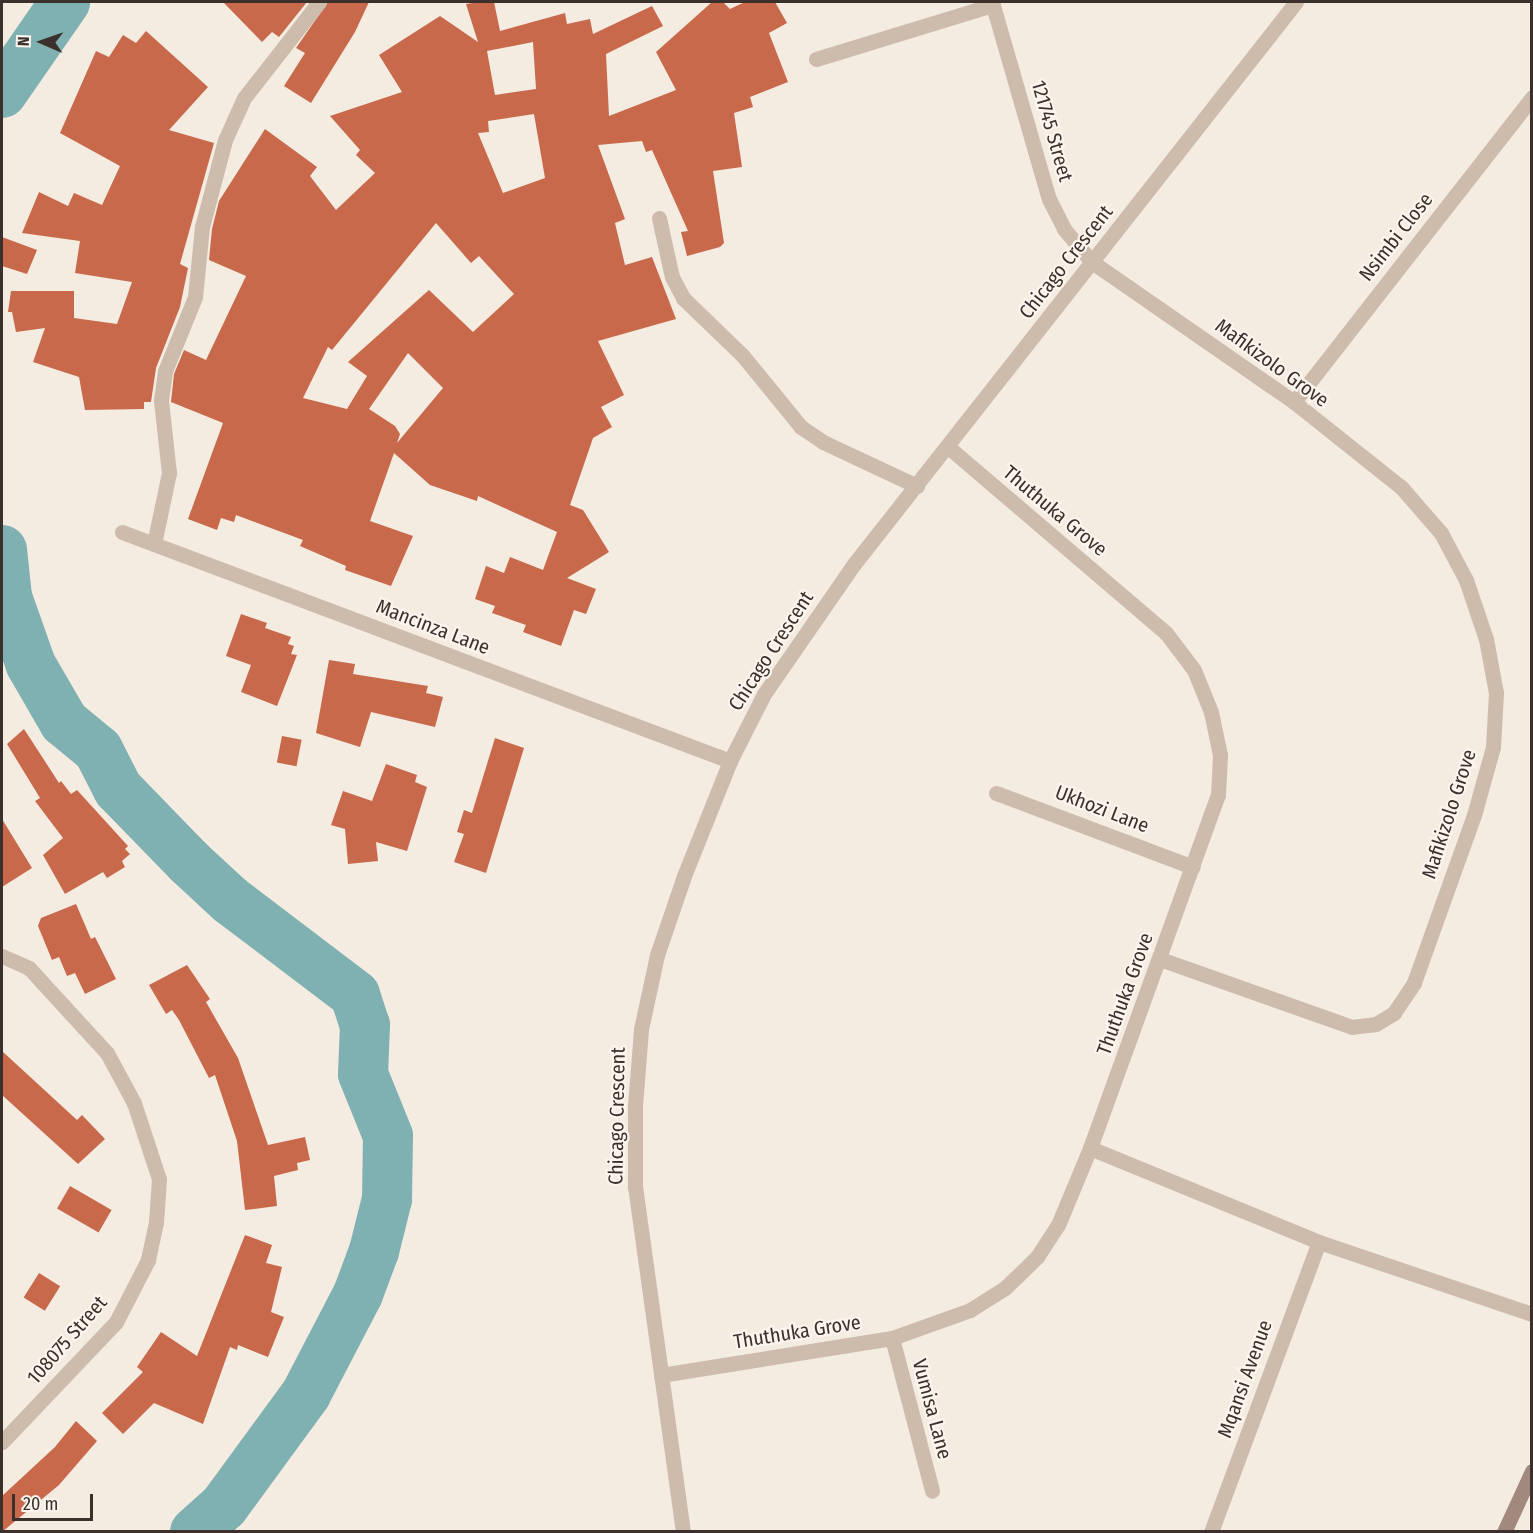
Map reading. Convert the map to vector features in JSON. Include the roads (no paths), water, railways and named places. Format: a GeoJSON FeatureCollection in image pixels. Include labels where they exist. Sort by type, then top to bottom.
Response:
{"type":"FeatureCollection","features":[{"type":"Feature","properties":{"kind":"street"},"geometry":{"type":"LineString","coordinates":[[154,544],[169,473],[161,400],[165,370],[195,297],[200,236],[225,140],[244,98],[319,2]]}},
{"type":"Feature","properties":{"kind":"street","name":"Chicago Crescent"},"geometry":{"type":"LineString","coordinates":[[683,1532],[635,1187],[635,1106],[641,1029],[657,955],[676,898],[730,761],[764,694],[854,564],[1296,2]]}},
{"type":"Feature","properties":{"kind":"street"},"geometry":{"type":"LineString","coordinates":[[816,60],[993,4]]}},
{"type":"Feature","properties":{"kind":"street","name":"121745 Street"},"geometry":{"type":"LineString","coordinates":[[993,4],[1049,199],[1064,229],[1092,262]]}},
{"type":"Feature","properties":{"kind":"street","name":"Nsimbi Close"},"geometry":{"type":"LineString","coordinates":[[1294,402],[1532,97]]}},
{"type":"Feature","properties":{"kind":"street"},"geometry":{"type":"LineString","coordinates":[[659,218],[672,277],[682,298],[743,356],[801,427],[823,441],[917,486]]}},
{"type":"Feature","properties":{"kind":"street","name":"Mafikizolo Grove"},"geometry":{"type":"LineString","coordinates":[[1092,262],[1294,402],[1401,487],[1442,533],[1466,580],[1486,639],[1496,693],[1493,747],[1474,815],[1414,983],[1394,1013],[1376,1024],[1352,1027],[1160,959]]}},
{"type":"Feature","properties":{"kind":"street","name":"Thuthuka Grove"},"geometry":{"type":"LineString","coordinates":[[661,1375],[892,1338],[970,1310],[1005,1288],[1037,1257],[1058,1225],[1090,1148],[1218,795],[1220,755],[1211,712],[1194,670],[1166,633],[948,447]]}},
{"type":"Feature","properties":{"kind":"street","name":"Mancinza Lane"},"geometry":{"type":"LineString","coordinates":[[122,532],[730,761]]}},
{"type":"Feature","properties":{"kind":"street","name":"Ukhozi Lane"},"geometry":{"type":"LineString","coordinates":[[996,793],[1193,867]]}},
{"type":"Feature","properties":{"kind":"street","name":"108075 Street"},"geometry":{"type":"LineString","coordinates":[[2,956],[29,968],[107,1053],[134,1104],[159,1179],[156,1222],[148,1260],[116,1322],[2,1442]]}},
{"type":"Feature","properties":{"kind":"street"},"geometry":{"type":"LineString","coordinates":[[1090,1148],[1319,1242],[1532,1314]]}},
{"type":"Feature","properties":{"kind":"street","name":"Mqansi Avenue"},"geometry":{"type":"LineString","coordinates":[[1211,1532],[1319,1242]]}},
{"type":"Feature","properties":{"kind":"street","name":"Vumisa Lane"},"geometry":{"type":"LineString","coordinates":[[892,1338],[932,1491]]}},
{"type":"Feature","properties":{"kind":"street"},"geometry":{"type":"LineString","coordinates":[[1504,1532],[1532,1471]]}},
{"type":"Feature","properties":{"kind":"waterway"},"geometry":{"type":"LineString","coordinates":[[2,93],[65,2]]}},
{"type":"Feature","properties":{"kind":"waterway"},"geometry":{"type":"LineString","coordinates":[[2,550],[7,597],[31,665],[64,722],[98,750],[118,789],[190,863],[230,900],[355,995],[365,1025],[363,1074],[388,1136],[387,1199],[374,1251],[358,1294],[306,1394],[224,1506],[195,1532]]}}]}
